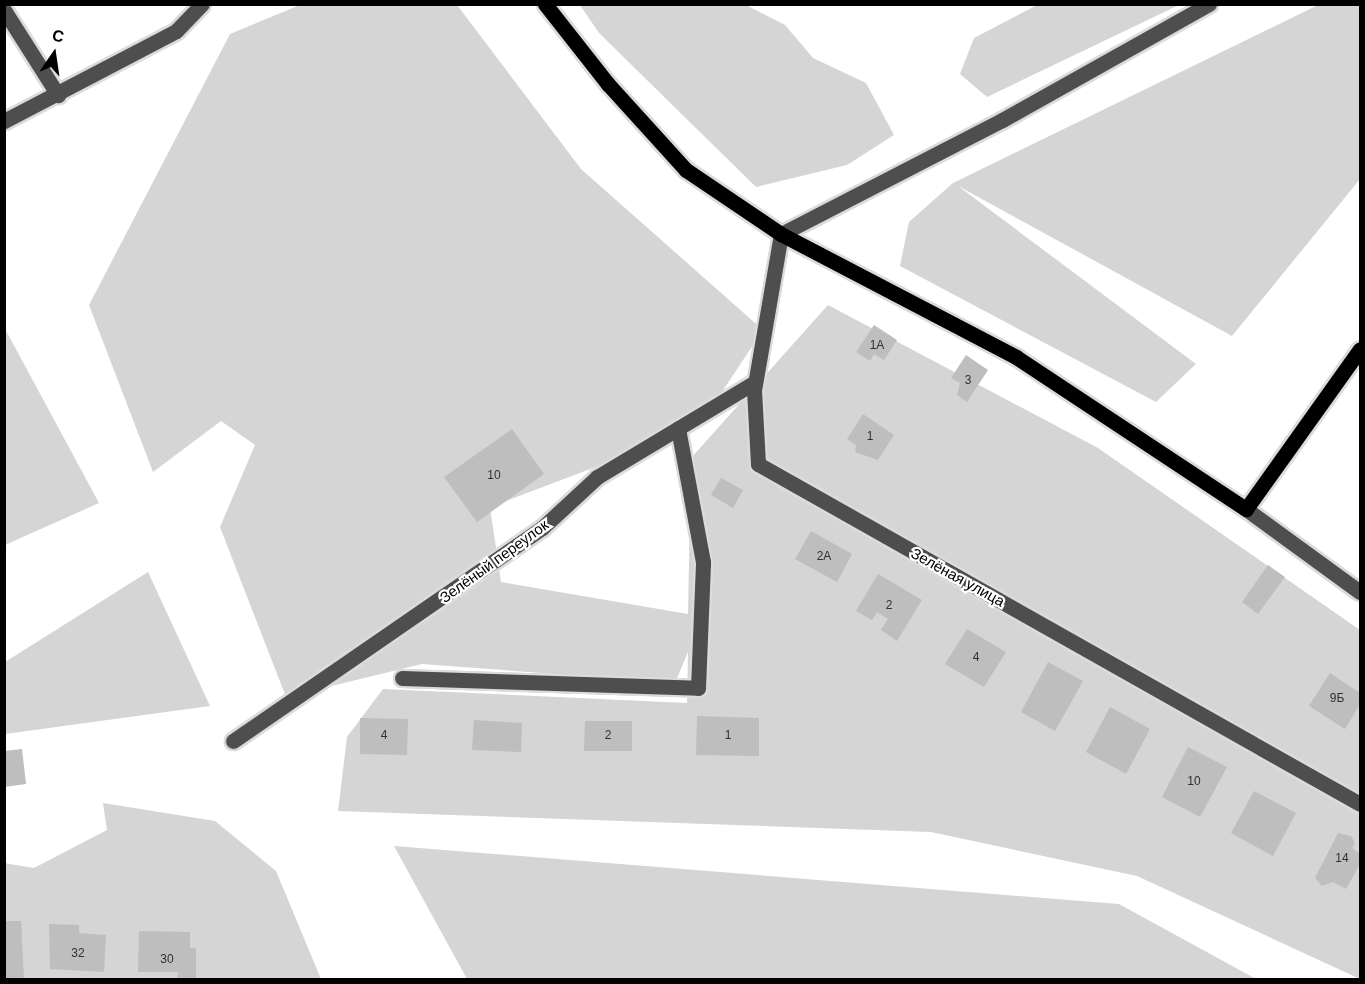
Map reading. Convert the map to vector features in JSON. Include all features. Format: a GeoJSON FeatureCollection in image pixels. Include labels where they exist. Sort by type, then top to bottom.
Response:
{"type":"FeatureCollection","features":[{"type":"Feature","properties":{"kind":"main road"},"geometry":{"type":"LineString","coordinates":[[545,4],[608,84],[686,170],[781,234],[1016,357],[1246,509],[1360,349]]}},
{"type":"Feature","properties":{"kind":"street"},"geometry":{"type":"LineString","coordinates":[[4,120],[58,95],[176,31],[202,4]]}},
{"type":"Feature","properties":{"kind":"street"},"geometry":{"type":"LineString","coordinates":[[781,234],[1002,120],[1209,4]]}},
{"type":"Feature","properties":{"kind":"street"},"geometry":{"type":"LineString","coordinates":[[4,10],[58,95]]}},
{"type":"Feature","properties":{"kind":"street","name":"Зелёная улица"},"geometry":{"type":"LineString","coordinates":[[781,234],[755,382],[758,464],[1360,804]]}},
{"type":"Feature","properties":{"kind":"street","name":"Зелёный переулок"},"geometry":{"type":"LineString","coordinates":[[232,741],[542,528],[597,477],[755,382]]}},
{"type":"Feature","properties":{"kind":"street"},"geometry":{"type":"LineString","coordinates":[[402,678],[698,687],[703,562],[678,428]]}},
{"type":"Feature","properties":{"kind":"street"},"geometry":{"type":"LineString","coordinates":[[1246,509],[1360,592]]}},
{"type":"Feature","properties":{"kind":"shaded area"},"geometry":{"type":"Polygon","coordinates":[[[1039,4],[1179,5],[987,97],[960,74],[974,38],[1039,4]]]}},
{"type":"Feature","properties":{"kind":"shaded area"},"geometry":{"type":"Polygon","coordinates":[[[300,5],[457,5],[581,169],[763,330],[698,428],[490,507],[501,582],[688,614],[691,458],[828,305],[1098,448],[1360,630],[1360,979],[1137,876],[931,832],[338,811],[347,737],[383,689],[687,703],[688,652],[675,683],[422,664],[286,697],[220,527],[255,445],[221,421],[153,472],[89,305],[230,34],[300,5]]]}},
{"type":"Feature","properties":{"kind":"shaded area"},"geometry":{"type":"Polygon","coordinates":[[[580,5],[746,5],[785,25],[813,58],[866,83],[894,135],[847,165],[756,187],[599,33],[580,5]]]}},
{"type":"Feature","properties":{"kind":"shaded area"},"geometry":{"type":"Polygon","coordinates":[[[1318,5],[1360,5],[1360,179],[1232,336],[958,186],[1196,364],[1156,402],[900,266],[909,222],[953,183],[1318,5]]]}},
{"type":"Feature","properties":{"kind":"shaded area"},"geometry":{"type":"Polygon","coordinates":[[[4,327],[99,503],[5,545],[4,545],[4,327]]]}},
{"type":"Feature","properties":{"kind":"shaded area"},"geometry":{"type":"Polygon","coordinates":[[[148,572],[210,706],[5,734],[5,662],[148,572]]]}},
{"type":"Feature","properties":{"kind":"shaded area"},"geometry":{"type":"Polygon","coordinates":[[[103,803],[215,821],[276,871],[321,979],[5,979],[4,863],[34,868],[107,830],[103,803]]]}},
{"type":"Feature","properties":{"kind":"shaded area"},"geometry":{"type":"Polygon","coordinates":[[[394,846],[1119,904],[1256,979],[467,979],[394,846]]]}},
{"type":"Feature","properties":{"kind":"building"},"geometry":{"type":"Polygon","coordinates":[[[874,325],[897,340],[884,360],[874,354],[870,361],[856,352],[874,325]]]}},
{"type":"Feature","properties":{"kind":"building"},"geometry":{"type":"Polygon","coordinates":[[[966,355],[988,370],[967,402],[957,395],[960,383],[951,378],[966,355]]]}},
{"type":"Feature","properties":{"kind":"building"},"geometry":{"type":"Polygon","coordinates":[[[863,414],[894,435],[878,460],[855,452],[856,445],[847,439],[863,414]]]}},
{"type":"Feature","properties":{"kind":"building"},"geometry":{"type":"Polygon","coordinates":[[[512,429],[544,474],[477,522],[444,477],[512,429]]]}},
{"type":"Feature","properties":{"kind":"building"},"geometry":{"type":"Polygon","coordinates":[[[721,478],[743,490],[733,508],[711,495],[721,478]]]}},
{"type":"Feature","properties":{"kind":"building"},"geometry":{"type":"Polygon","coordinates":[[[811,531],[852,554],[837,582],[795,559],[811,531]]]}},
{"type":"Feature","properties":{"kind":"building"},"geometry":{"type":"Polygon","coordinates":[[[1268,565],[1285,577],[1258,614],[1242,602],[1268,565]]]}},
{"type":"Feature","properties":{"kind":"building"},"geometry":{"type":"Polygon","coordinates":[[[878,574],[922,600],[897,641],[881,630],[888,619],[877,612],[872,620],[856,611],[878,574]]]}},
{"type":"Feature","properties":{"kind":"building"},"geometry":{"type":"Polygon","coordinates":[[[967,629],[1006,652],[984,687],[945,664],[967,629]]]}},
{"type":"Feature","properties":{"kind":"building"},"geometry":{"type":"Polygon","coordinates":[[[1048,662],[1083,681],[1055,731],[1021,712],[1048,662]]]}},
{"type":"Feature","properties":{"kind":"building"},"geometry":{"type":"Polygon","coordinates":[[[1330,673],[1360,693],[1360,704],[1345,729],[1309,706],[1330,673]]]}},
{"type":"Feature","properties":{"kind":"building"},"geometry":{"type":"Polygon","coordinates":[[[1110,707],[1150,729],[1126,774],[1086,752],[1110,707]]]}},
{"type":"Feature","properties":{"kind":"building"},"geometry":{"type":"Polygon","coordinates":[[[697,716],[759,718],[759,756],[696,755],[697,716]]]}},
{"type":"Feature","properties":{"kind":"building"},"geometry":{"type":"Polygon","coordinates":[[[360,718],[408,719],[407,755],[360,754],[360,718]]]}},
{"type":"Feature","properties":{"kind":"building"},"geometry":{"type":"Polygon","coordinates":[[[474,720],[522,723],[521,752],[472,750],[474,720]]]}},
{"type":"Feature","properties":{"kind":"building"},"geometry":{"type":"Polygon","coordinates":[[[585,721],[632,721],[632,751],[584,751],[585,721]]]}},
{"type":"Feature","properties":{"kind":"building"},"geometry":{"type":"Polygon","coordinates":[[[1188,747],[1227,767],[1200,817],[1162,797],[1188,747]]]}},
{"type":"Feature","properties":{"kind":"building"},"geometry":{"type":"Polygon","coordinates":[[[22,749],[26,784],[4,787],[4,751],[22,749]]]}},
{"type":"Feature","properties":{"kind":"building"},"geometry":{"type":"Polygon","coordinates":[[[1254,791],[1296,813],[1273,856],[1231,833],[1254,791]]]}},
{"type":"Feature","properties":{"kind":"building"},"geometry":{"type":"Polygon","coordinates":[[[1338,833],[1351,836],[1355,843],[1352,848],[1360,854],[1360,864],[1346,889],[1333,882],[1322,886],[1315,878],[1338,833]]]}},
{"type":"Feature","properties":{"kind":"building"},"geometry":{"type":"Polygon","coordinates":[[[4,921],[21,921],[24,980],[4,980],[4,921]]]}},
{"type":"Feature","properties":{"kind":"building"},"geometry":{"type":"Polygon","coordinates":[[[49,924],[79,925],[79,933],[106,935],[104,972],[50,969],[49,924]]]}},
{"type":"Feature","properties":{"kind":"building"},"geometry":{"type":"Polygon","coordinates":[[[139,931],[190,932],[190,948],[196,948],[196,979],[177,978],[178,972],[138,972],[139,931]]]}}]}
